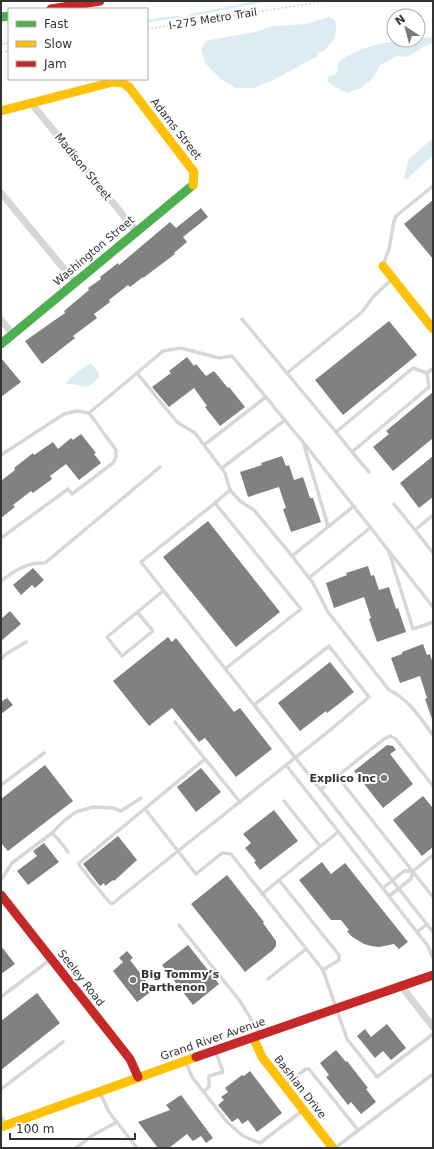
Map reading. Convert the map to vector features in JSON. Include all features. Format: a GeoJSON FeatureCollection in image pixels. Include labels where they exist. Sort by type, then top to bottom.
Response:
{"type":"FeatureCollection","features":[{"type":"Feature","properties":{"kind":"main road"},"geometry":{"type":"LineString","coordinates":[[57,8],[100,1]]}},
{"type":"Feature","properties":{"kind":"main road","name":"Adams Street"},"geometry":{"type":"LineString","coordinates":[[31,103],[113,82],[123,83],[129,87],[194,172]]}},
{"type":"Feature","properties":{"kind":"main road"},"geometry":{"type":"LineString","coordinates":[[1,111],[31,103]]}},
{"type":"Feature","properties":{"kind":"main road","name":"Washington Street"},"geometry":{"type":"LineString","coordinates":[[1,344],[136,231],[193,186],[194,172]]}},
{"type":"Feature","properties":{"kind":"main road"},"geometry":{"type":"LineString","coordinates":[[383,266],[433,329]]}},
{"type":"Feature","properties":{"kind":"main road","name":"Seeley Road"},"geometry":{"type":"LineString","coordinates":[[3,901],[130,1059],[138,1077]]}},
{"type":"Feature","properties":{"kind":"main road","name":"Grand River Avenue"},"geometry":{"type":"LineString","coordinates":[[3,1126],[138,1077],[402,987],[433,975]]}},
{"type":"Feature","properties":{"kind":"main road","name":"Bashian Drive"},"geometry":{"type":"LineString","coordinates":[[257,1036],[262,1057],[334,1148]]}},
{"type":"Feature","properties":{"kind":"street","name":"Madison Street"},"geometry":{"type":"LineString","coordinates":[[31,103],[136,231]]}},
{"type":"Feature","properties":{"kind":"street"},"geometry":{"type":"LineString","coordinates":[[1,193],[75,282]]}},
{"type":"Feature","properties":{"kind":"street"},"geometry":{"type":"LineString","coordinates":[[1,320],[13,334]]}},
{"type":"Feature","properties":{"kind":"street"},"geometry":{"type":"LineString","coordinates":[[402,987],[433,1027]]}},
{"type":"Feature","properties":{"kind":"lane"},"geometry":{"type":"LineString","coordinates":[[383,266],[389,249],[396,216],[433,186]]}},
{"type":"Feature","properties":{"kind":"lane"},"geometry":{"type":"LineString","coordinates":[[287,373],[362,312],[373,297],[393,279]]}},
{"type":"Feature","properties":{"kind":"lane"},"geometry":{"type":"LineString","coordinates":[[242,319],[370,472]]}},
{"type":"Feature","properties":{"kind":"lane"},"geometry":{"type":"LineString","coordinates":[[89,413],[164,351],[181,348],[219,358],[232,356],[303,442],[433,607]]}},
{"type":"Feature","properties":{"kind":"lane"},"geometry":{"type":"LineString","coordinates":[[336,432],[413,368],[427,373]]}},
{"type":"Feature","properties":{"kind":"lane"},"geometry":{"type":"LineString","coordinates":[[427,373],[433,368]]}},
{"type":"Feature","properties":{"kind":"lane"},"geometry":{"type":"LineString","coordinates":[[352,452],[429,387],[427,373]]}},
{"type":"Feature","properties":{"kind":"lane"},"geometry":{"type":"LineString","coordinates":[[137,374],[176,422],[195,433],[222,468],[230,490],[240,501],[254,510],[309,578],[328,612],[389,690],[400,695],[410,704],[433,735]]}},
{"type":"Feature","properties":{"kind":"lane"},"geometry":{"type":"LineString","coordinates":[[204,445],[266,397]]}},
{"type":"Feature","properties":{"kind":"lane"},"geometry":{"type":"LineString","coordinates":[[1,455],[64,414],[77,411],[89,413],[116,450],[116,457],[113,463],[72,494],[68,489],[1,538]]}},
{"type":"Feature","properties":{"kind":"lane"},"geometry":{"type":"LineString","coordinates":[[222,468],[284,420]]}},
{"type":"Feature","properties":{"kind":"lane"},"geometry":{"type":"LineString","coordinates":[[303,442],[328,526]]}},
{"type":"Feature","properties":{"kind":"lane"},"geometry":{"type":"LineString","coordinates":[[1,581],[24,566],[34,563],[44,564],[160,467]]}},
{"type":"Feature","properties":{"kind":"lane"},"geometry":{"type":"LineString","coordinates":[[230,490],[141,562],[433,932]]}},
{"type":"Feature","properties":{"kind":"lane"},"geometry":{"type":"LineString","coordinates":[[215,503],[300,609],[225,669]]}},
{"type":"Feature","properties":{"kind":"lane"},"geometry":{"type":"LineString","coordinates":[[394,504],[433,553]]}},
{"type":"Feature","properties":{"kind":"lane"},"geometry":{"type":"LineString","coordinates":[[292,556],[354,506]]}},
{"type":"Feature","properties":{"kind":"lane"},"geometry":{"type":"LineString","coordinates":[[415,530],[433,516]]}},
{"type":"Feature","properties":{"kind":"lane"},"geometry":{"type":"LineString","coordinates":[[309,578],[371,527]]}},
{"type":"Feature","properties":{"kind":"lane"},"geometry":{"type":"LineString","coordinates":[[388,549],[414,629],[433,622]]}},
{"type":"Feature","properties":{"kind":"lane"},"geometry":{"type":"LineString","coordinates":[[137,612],[153,631],[122,656],[106,636],[163,591]]}},
{"type":"Feature","properties":{"kind":"lane"},"geometry":{"type":"LineString","coordinates":[[1,659],[6,654],[26,642]]}},
{"type":"Feature","properties":{"kind":"lane"},"geometry":{"type":"LineString","coordinates":[[205,759],[79,862],[79,865],[112,904],[330,731],[369,697],[329,646],[254,705]]}},
{"type":"Feature","properties":{"kind":"lane"},"geometry":{"type":"LineString","coordinates":[[175,722],[240,802]]}},
{"type":"Feature","properties":{"kind":"lane"},"geometry":{"type":"LineString","coordinates":[[321,789],[384,738],[390,736],[396,739],[433,786]]}},
{"type":"Feature","properties":{"kind":"lane"},"geometry":{"type":"LineString","coordinates":[[1,785],[44,753]]}},
{"type":"Feature","properties":{"kind":"lane"},"geometry":{"type":"LineString","coordinates":[[286,765],[428,946],[433,958]]}},
{"type":"Feature","properties":{"kind":"lane"},"geometry":{"type":"LineString","coordinates":[[337,776],[433,897]]}},
{"type":"Feature","properties":{"kind":"lane"},"geometry":{"type":"LineString","coordinates":[[1,880],[12,863],[52,833],[65,820],[76,812],[93,806],[113,808],[121,811],[141,798]]}},
{"type":"Feature","properties":{"kind":"lane"},"geometry":{"type":"LineString","coordinates":[[284,801],[320,846]]}},
{"type":"Feature","properties":{"kind":"lane"},"geometry":{"type":"LineString","coordinates":[[145,809],[196,874],[222,853],[231,854],[323,970],[347,1039],[377,1077],[433,1034]]}},
{"type":"Feature","properties":{"kind":"lane"},"geometry":{"type":"LineString","coordinates":[[262,894],[338,832]]}},
{"type":"Feature","properties":{"kind":"lane"},"geometry":{"type":"LineString","coordinates":[[52,833],[68,852]]}},
{"type":"Feature","properties":{"kind":"lane"},"geometry":{"type":"LineString","coordinates":[[389,896],[411,879],[413,871],[433,855]]}},
{"type":"Feature","properties":{"kind":"lane"},"geometry":{"type":"LineString","coordinates":[[383,888],[404,871],[413,871]]}},
{"type":"Feature","properties":{"kind":"lane"},"geometry":{"type":"LineString","coordinates":[[279,880],[339,955],[339,960],[323,970]]}},
{"type":"Feature","properties":{"kind":"lane"},"geometry":{"type":"LineString","coordinates":[[417,932],[427,924]]}},
{"type":"Feature","properties":{"kind":"lane"},"geometry":{"type":"LineString","coordinates":[[179,925],[240,1001],[257,1036]]}},
{"type":"Feature","properties":{"kind":"lane"},"geometry":{"type":"LineString","coordinates":[[268,979],[306,950]]}},
{"type":"Feature","properties":{"kind":"lane"},"geometry":{"type":"LineString","coordinates":[[1,997],[51,959]]}},
{"type":"Feature","properties":{"kind":"lane"},"geometry":{"type":"LineString","coordinates":[[1,1089],[63,1042]]}},
{"type":"Feature","properties":{"kind":"lane"},"geometry":{"type":"LineString","coordinates":[[203,1092],[209,1087],[209,1076],[223,1072],[215,1050]]}},
{"type":"Feature","properties":{"kind":"lane"},"geometry":{"type":"LineString","coordinates":[[186,1061],[192,1077],[203,1092],[227,1122],[248,1139],[260,1143],[303,1110]]}},
{"type":"Feature","properties":{"kind":"lane"},"geometry":{"type":"LineString","coordinates":[[284,1086],[306,1069],[309,1069],[358,1130]]}},
{"type":"Feature","properties":{"kind":"lane"},"geometry":{"type":"LineString","coordinates":[[334,1148],[433,1074]]}},
{"type":"Feature","properties":{"kind":"lane"},"geometry":{"type":"LineString","coordinates":[[100,1092],[109,1112],[137,1148]]}},
{"type":"Feature","properties":{"kind":"lane"},"geometry":{"type":"LineString","coordinates":[[1,1116],[3,1126]]}},
{"type":"Feature","properties":{"kind":"lane"},"geometry":{"type":"LineString","coordinates":[[76,1148],[93,1135],[117,1122]]}},
{"type":"Feature","properties":{"kind":"path","name":"I-275 Metro Trail"},"geometry":{"type":"LineString","coordinates":[[148,29],[327,1]]}},
{"type":"Feature","properties":{"kind":"shaded area"},"geometry":{"type":"Polygon","coordinates":[[[329,17],[335,20],[335,38],[324,51],[318,53],[318,56],[273,80],[254,88],[236,88],[221,79],[206,64],[201,50],[206,41],[256,32],[272,26],[306,24],[329,17]]]}},
{"type":"Feature","properties":{"kind":"shaded area"},"geometry":{"type":"Polygon","coordinates":[[[433,37],[433,43],[426,46],[426,38],[433,37]]]}},
{"type":"Feature","properties":{"kind":"shaded area"},"geometry":{"type":"Polygon","coordinates":[[[386,43],[386,48],[422,48],[407,57],[397,56],[380,65],[373,78],[361,88],[347,93],[327,81],[329,76],[334,75],[337,72],[338,63],[348,56],[359,50],[386,43]]]}},
{"type":"Feature","properties":{"kind":"shaded area"},"geometry":{"type":"Polygon","coordinates":[[[433,138],[433,155],[407,179],[404,178],[409,159],[433,138]]]}},
{"type":"Feature","properties":{"kind":"shaded area"},"geometry":{"type":"Polygon","coordinates":[[[91,363],[99,373],[99,377],[94,382],[86,386],[65,384],[77,372],[91,363]]]}},
{"type":"Feature","properties":{"kind":"building"},"geometry":{"type":"Polygon","coordinates":[[[433,200],[433,259],[404,224],[433,200]]]}},
{"type":"Feature","properties":{"kind":"building"},"geometry":{"type":"Polygon","coordinates":[[[201,208],[208,217],[183,237],[187,242],[174,253],[175,254],[130,287],[128,285],[109,300],[110,302],[94,314],[97,318],[73,336],[75,338],[42,364],[25,341],[65,313],[64,311],[89,290],[88,288],[101,279],[100,277],[118,263],[119,265],[170,222],[176,228],[201,208]]]}},
{"type":"Feature","properties":{"kind":"building"},"geometry":{"type":"Polygon","coordinates":[[[389,321],[417,355],[343,415],[315,380],[389,321]]]}},
{"type":"Feature","properties":{"kind":"building"},"geometry":{"type":"Polygon","coordinates":[[[187,357],[194,366],[196,364],[206,376],[214,371],[245,407],[220,426],[205,407],[207,406],[194,388],[169,407],[152,387],[171,373],[169,371],[187,357]]]}},
{"type":"Feature","properties":{"kind":"building"},"geometry":{"type":"Polygon","coordinates":[[[1,358],[21,382],[1,397],[1,358]]]}},
{"type":"Feature","properties":{"kind":"building"},"geometry":{"type":"Polygon","coordinates":[[[433,392],[433,438],[393,471],[373,447],[389,434],[386,431],[433,392]]]}},
{"type":"Feature","properties":{"kind":"building"},"geometry":{"type":"Polygon","coordinates":[[[81,434],[96,453],[94,454],[101,463],[79,480],[66,464],[50,476],[52,479],[33,493],[31,491],[13,505],[15,507],[1,518],[1,481],[15,470],[14,468],[33,453],[34,455],[53,442],[58,449],[71,438],[73,440],[81,434]]]}},
{"type":"Feature","properties":{"kind":"building"},"geometry":{"type":"Polygon","coordinates":[[[282,456],[286,466],[289,465],[294,480],[303,477],[310,498],[313,498],[321,522],[291,532],[283,509],[286,508],[279,487],[248,497],[240,472],[262,465],[261,463],[282,456]]]}},
{"type":"Feature","properties":{"kind":"building"},"geometry":{"type":"Polygon","coordinates":[[[433,456],[433,497],[419,508],[400,483],[433,456]]]}},
{"type":"Feature","properties":{"kind":"building"},"geometry":{"type":"Polygon","coordinates":[[[208,521],[280,612],[236,647],[163,557],[208,521]]]}},
{"type":"Feature","properties":{"kind":"building"},"geometry":{"type":"Polygon","coordinates":[[[368,566],[371,576],[374,575],[379,590],[389,587],[396,609],[398,608],[406,632],[377,642],[369,619],[371,618],[364,597],[334,608],[326,583],[347,575],[346,573],[368,566]]]}},
{"type":"Feature","properties":{"kind":"building"},"geometry":{"type":"Polygon","coordinates":[[[33,568],[44,580],[35,588],[32,585],[21,595],[13,585],[33,568]]]}},
{"type":"Feature","properties":{"kind":"building"},"geometry":{"type":"Polygon","coordinates":[[[10,611],[21,624],[1,641],[1,619],[10,611]]]}},
{"type":"Feature","properties":{"kind":"building"},"geometry":{"type":"Polygon","coordinates":[[[168,637],[172,642],[176,638],[234,712],[240,708],[272,749],[236,777],[205,738],[199,742],[172,708],[149,726],[113,681],[168,637]]]}},
{"type":"Feature","properties":{"kind":"building"},"geometry":{"type":"Polygon","coordinates":[[[423,644],[427,655],[430,654],[433,664],[433,719],[425,699],[427,698],[420,676],[400,683],[391,658],[423,644]]]}},
{"type":"Feature","properties":{"kind":"building"},"geometry":{"type":"Polygon","coordinates":[[[330,662],[354,692],[327,713],[326,711],[300,731],[278,703],[330,662]]]}},
{"type":"Feature","properties":{"kind":"building"},"geometry":{"type":"Polygon","coordinates":[[[7,698],[13,705],[1,714],[1,702],[7,698]]]}},
{"type":"Feature","properties":{"kind":"building"},"geometry":{"type":"Polygon","coordinates":[[[387,745],[393,746],[396,750],[390,754],[413,784],[383,808],[354,771],[387,745]]]}},
{"type":"Feature","properties":{"kind":"building"},"geometry":{"type":"Polygon","coordinates":[[[45,765],[73,801],[8,851],[1,843],[1,799],[45,765]]]}},
{"type":"Feature","properties":{"kind":"building"},"geometry":{"type":"Polygon","coordinates":[[[201,768],[221,792],[196,812],[177,787],[201,768]]]}},
{"type":"Feature","properties":{"kind":"building"},"geometry":{"type":"Polygon","coordinates":[[[423,796],[433,808],[433,847],[422,856],[393,820],[423,796]]]}},
{"type":"Feature","properties":{"kind":"building"},"geometry":{"type":"Polygon","coordinates":[[[274,810],[298,841],[260,870],[254,862],[256,861],[245,848],[251,843],[243,834],[274,810]]]}},
{"type":"Feature","properties":{"kind":"building"},"geometry":{"type":"Polygon","coordinates":[[[118,836],[137,860],[114,881],[113,880],[105,886],[104,883],[100,886],[83,864],[118,836]]]}},
{"type":"Feature","properties":{"kind":"building"},"geometry":{"type":"Polygon","coordinates":[[[44,843],[59,862],[28,885],[17,871],[37,856],[33,851],[44,843]]]}},
{"type":"Feature","properties":{"kind":"building"},"geometry":{"type":"Polygon","coordinates":[[[322,862],[331,874],[345,863],[408,942],[399,949],[394,944],[379,947],[364,944],[351,936],[347,931],[349,930],[341,920],[331,920],[299,880],[322,862]]]}},
{"type":"Feature","properties":{"kind":"building"},"geometry":{"type":"Polygon","coordinates":[[[227,875],[264,922],[263,923],[276,941],[276,946],[273,950],[245,972],[191,904],[227,875]]]}},
{"type":"Feature","properties":{"kind":"building"},"geometry":{"type":"Polygon","coordinates":[[[188,945],[219,984],[193,1005],[162,965],[188,945]]]}},
{"type":"Feature","properties":{"kind":"building"},"geometry":{"type":"Polygon","coordinates":[[[1,946],[15,964],[1,974],[1,946]]]}},
{"type":"Feature","properties":{"kind":"building","name":"Big Tommy’s Parthenon"},"geometry":{"type":"Polygon","coordinates":[[[127,951],[133,958],[130,960],[153,990],[137,1002],[113,971],[123,962],[119,958],[127,951]]]}},
{"type":"Feature","properties":{"kind":"building"},"geometry":{"type":"Polygon","coordinates":[[[37,993],[60,1023],[1,1070],[1,1021],[37,993]]]}},
{"type":"Feature","properties":{"kind":"building"},"geometry":{"type":"Polygon","coordinates":[[[387,1024],[406,1048],[391,1060],[383,1051],[375,1058],[357,1036],[365,1029],[371,1037],[387,1024]]]}},
{"type":"Feature","properties":{"kind":"building"},"geometry":{"type":"Polygon","coordinates":[[[336,1050],[346,1062],[347,1061],[368,1088],[366,1089],[376,1102],[361,1114],[351,1102],[348,1105],[326,1077],[329,1075],[320,1063],[336,1050]]]}},
{"type":"Feature","properties":{"kind":"building"},"geometry":{"type":"Polygon","coordinates":[[[250,1071],[282,1113],[257,1132],[248,1120],[242,1124],[238,1118],[232,1122],[218,1105],[224,1100],[221,1097],[228,1092],[225,1088],[250,1071]]]}},
{"type":"Feature","properties":{"kind":"building"},"geometry":{"type":"Polygon","coordinates":[[[181,1095],[213,1138],[206,1143],[201,1136],[193,1141],[187,1134],[169,1148],[158,1148],[138,1122],[170,1110],[166,1105],[181,1095]]]}},
{"type":"Feature","properties":{"kind":"waterway"},"geometry":{"type":"LineString","coordinates":[[148,21],[177,17],[186,19],[192,15],[262,1]]}},
{"type":"Feature","properties":{"kind":"waterway"},"geometry":{"type":"LineString","coordinates":[[1,44],[8,43]]}},
{"type":"Feature","properties":{"kind":"traffic: fast"},"geometry":{"type":"LineString","coordinates":[[1,17],[8,16]]}},
{"type":"Feature","properties":{"kind":"traffic: fast"},"geometry":{"type":"LineString","coordinates":[[1,344],[193,185]]}},
{"type":"Feature","properties":{"kind":"traffic: slow"},"geometry":{"type":"LineString","coordinates":[[1,111],[113,82],[123,83],[129,87],[194,172],[193,185]]}},
{"type":"Feature","properties":{"kind":"traffic: slow"},"geometry":{"type":"LineString","coordinates":[[383,266],[433,329]]}},
{"type":"Feature","properties":{"kind":"traffic: slow"},"geometry":{"type":"LineString","coordinates":[[253,1037],[262,1057],[333,1148]]}},
{"type":"Feature","properties":{"kind":"traffic: slow"},"geometry":{"type":"LineString","coordinates":[[1,1127],[196,1057]]}},
{"type":"Feature","properties":{"kind":"traffic: jam"},"geometry":{"type":"LineString","coordinates":[[57,8],[100,1]]}},
{"type":"Feature","properties":{"kind":"traffic: jam"},"geometry":{"type":"LineString","coordinates":[[1,895],[130,1059],[138,1077]]}},
{"type":"Feature","properties":{"kind":"traffic: jam"},"geometry":{"type":"LineString","coordinates":[[196,1057],[433,975]]}},
{"type":"Feature","properties":{"kind":"place","name":"Explico Inc"},"geometry":{"type":"Point","coordinates":[384,778]}},
{"type":"Feature","properties":{"kind":"place","name":"Big Tommy’s Parthenon"},"geometry":{"type":"Point","coordinates":[133,980]}}]}
